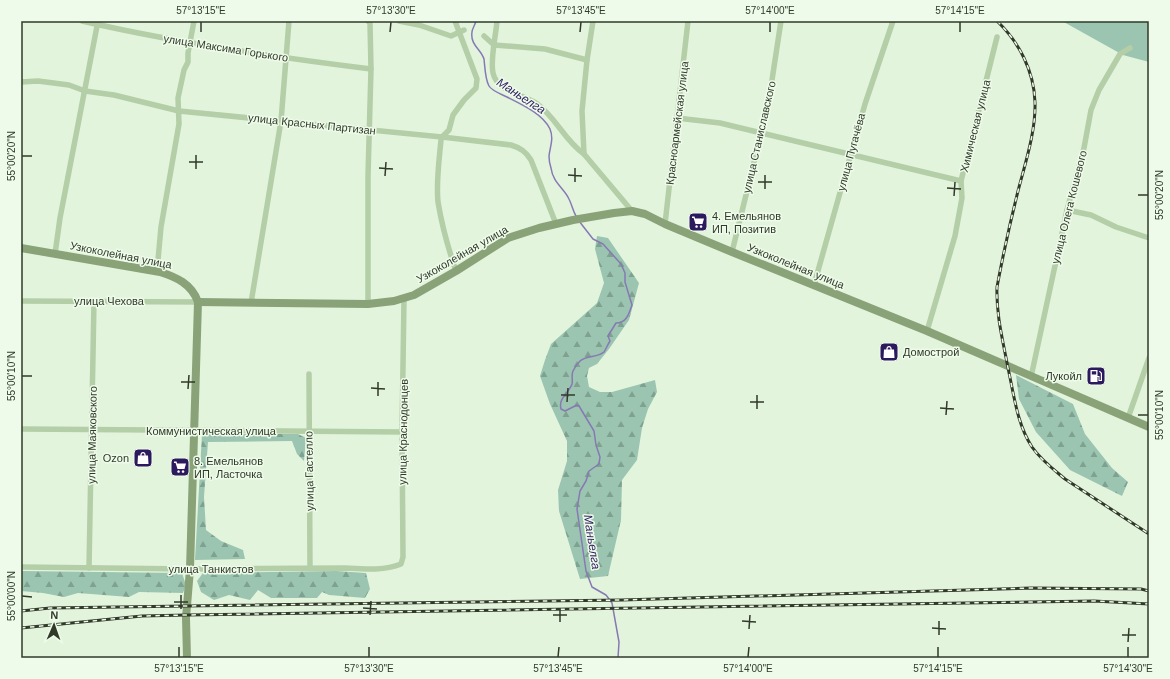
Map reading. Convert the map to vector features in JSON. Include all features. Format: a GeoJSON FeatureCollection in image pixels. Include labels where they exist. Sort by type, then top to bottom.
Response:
{"type":"FeatureCollection","features":[{"type":"Feature","properties":{"kind":"street","name":"улица Максима Горького"},"geometry":{"type":"LineString","coordinates":[[82,21],[98,23],[190,43],[285,58],[370,69]]}},
{"type":"Feature","properties":{"kind":"street"},"geometry":{"type":"LineString","coordinates":[[157,271],[161,227],[179,124],[178,98],[184,70],[188,62],[188,53],[194,21]]}},
{"type":"Feature","properties":{"kind":"street"},"geometry":{"type":"LineString","coordinates":[[251,303],[281,121],[289,21]]}},
{"type":"Feature","properties":{"kind":"street"},"geometry":{"type":"LineString","coordinates":[[368,21],[370,23],[368,304]]}},
{"type":"Feature","properties":{"kind":"street"},"geometry":{"type":"LineString","coordinates":[[399,21],[419,25],[451,36],[461,31]]}},
{"type":"Feature","properties":{"kind":"street"},"geometry":{"type":"LineString","coordinates":[[455,21],[461,31],[477,79],[476,88],[464,100],[453,115],[449,130],[442,137],[437,174],[438,201],[445,240],[456,271]]}},
{"type":"Feature","properties":{"kind":"street"},"geometry":{"type":"LineString","coordinates":[[497,21],[492,63],[496,81],[510,92],[536,103],[551,118],[575,148],[584,154],[632,211]]}},
{"type":"Feature","properties":{"kind":"street"},"geometry":{"type":"LineString","coordinates":[[584,154],[582,111],[586,60],[592,21]]}},
{"type":"Feature","properties":{"kind":"street","name":"Красноармейская улица"},"geometry":{"type":"LineString","coordinates":[[665,224],[688,21]]}},
{"type":"Feature","properties":{"kind":"street","name":"улица Станиславского"},"geometry":{"type":"LineString","coordinates":[[732,252],[772,80],[781,21]]}},
{"type":"Feature","properties":{"kind":"street","name":"улица Пугачёва"},"geometry":{"type":"LineString","coordinates":[[814,285],[871,82],[893,21]]}},
{"type":"Feature","properties":{"kind":"street"},"geometry":{"type":"LineString","coordinates":[[55,254],[60,218],[98,23]]}},
{"type":"Feature","properties":{"kind":"street"},"geometry":{"type":"LineString","coordinates":[[484,36],[494,45],[545,49],[586,60]]}},
{"type":"Feature","properties":{"kind":"street","name":"Химическая улица"},"geometry":{"type":"LineString","coordinates":[[927,331],[955,236],[962,198],[961,182],[997,37]]}},
{"type":"Feature","properties":{"kind":"street","name":"улица Олега Кошевого"},"geometry":{"type":"LineString","coordinates":[[1031,377],[1067,210],[1084,148],[1091,110],[1099,90],[1120,54],[1130,48]]}},
{"type":"Feature","properties":{"kind":"street","name":"улица Красных Партизан"},"geometry":{"type":"LineString","coordinates":[[21,82],[38,81],[69,85],[85,91],[179,111],[511,145],[526,152],[531,160],[556,224]]}},
{"type":"Feature","properties":{"kind":"street"},"geometry":{"type":"LineString","coordinates":[[677,118],[720,123],[961,182]]}},
{"type":"Feature","properties":{"kind":"street"},"geometry":{"type":"LineString","coordinates":[[1067,210],[1091,214],[1116,227],[1149,238]]}},
{"type":"Feature","properties":{"kind":"street","name":"Узкоколейная улица"},"geometry":{"type":"LineString","coordinates":[[21,248],[157,271],[172,276],[183,282],[192,290],[198,302],[385,303],[414,295],[456,271],[508,238],[573,220],[632,211],[645,214],[732,252],[927,331],[1149,427]]}},
{"type":"Feature","properties":{"kind":"street","name":"улица Краснодонцев"},"geometry":{"type":"LineString","coordinates":[[401,564],[403,557],[402,432],[404,299]]}},
{"type":"Feature","properties":{"kind":"street","name":"улица Чехова"},"geometry":{"type":"LineString","coordinates":[[21,301],[198,302]]}},
{"type":"Feature","properties":{"kind":"street","name":"улица Маяковского"},"geometry":{"type":"LineString","coordinates":[[89,568],[94,301]]}},
{"type":"Feature","properties":{"kind":"street"},"geometry":{"type":"LineString","coordinates":[[187,658],[186,618],[190,569],[198,302]]}},
{"type":"Feature","properties":{"kind":"street"},"geometry":{"type":"LineString","coordinates":[[1128,418],[1149,358]]}},
{"type":"Feature","properties":{"kind":"street","name":"улица Гастелло"},"geometry":{"type":"LineString","coordinates":[[309,374],[310,568]]}},
{"type":"Feature","properties":{"kind":"street","name":"Коммунистическая улица"},"geometry":{"type":"LineString","coordinates":[[21,430],[402,432]]}},
{"type":"Feature","properties":{"kind":"street","name":"улица Танкистов"},"geometry":{"type":"LineString","coordinates":[[21,567],[190,569],[378,568],[395,567],[401,564]]}},
{"type":"Feature","properties":{"kind":"green space"},"geometry":{"type":"Polygon","coordinates":[[[1062,21],[1149,21],[1149,62],[1123,55],[1062,21]]]}},
{"type":"Feature","properties":{"kind":"green space"},"geometry":{"type":"Polygon","coordinates":[[[597,236],[608,238],[639,283],[629,320],[597,364],[589,368],[587,376],[589,387],[600,392],[612,392],[655,380],[657,392],[648,409],[642,428],[637,460],[622,480],[621,520],[608,576],[580,579],[559,511],[558,490],[567,461],[567,441],[550,404],[540,376],[551,344],[597,303],[604,283],[595,249],[597,236]]]}},
{"type":"Feature","properties":{"kind":"green space"},"geometry":{"type":"Polygon","coordinates":[[[1016,375],[1073,404],[1085,434],[1112,468],[1128,482],[1122,496],[1070,470],[1036,432],[1019,399],[1016,375]]]}},
{"type":"Feature","properties":{"kind":"green space"},"geometry":{"type":"Polygon","coordinates":[[[202,434],[298,434],[306,438],[304,461],[297,454],[292,441],[208,442],[204,497],[206,530],[221,541],[243,550],[245,559],[195,560],[202,434]]]}},
{"type":"Feature","properties":{"kind":"green space"},"geometry":{"type":"Polygon","coordinates":[[[21,571],[182,573],[186,585],[183,593],[139,592],[129,597],[78,593],[64,597],[21,591],[21,571]]]}},
{"type":"Feature","properties":{"kind":"green space"},"geometry":{"type":"Polygon","coordinates":[[[336,571],[366,573],[370,589],[365,598],[329,595],[322,592],[317,598],[271,598],[258,590],[250,600],[229,595],[214,600],[201,592],[197,581],[203,573],[336,571]]]}},
{"type":"Feature","properties":{"kind":"waterway","name":"Маньелга"},"geometry":{"type":"LineString","coordinates":[[476,21],[472,31],[472,36],[474,44],[483,56],[486,76],[490,88],[531,110],[547,124],[552,136],[549,156],[552,173],[556,182],[567,195],[576,216]]}},
{"type":"Feature","properties":{"kind":"waterway","name":"Маньелга"},"geometry":{"type":"LineString","coordinates":[[579,221],[593,239],[603,244],[621,264],[625,273],[625,282],[632,305],[627,317],[620,323],[616,323],[608,336],[610,341],[604,352],[583,359],[577,365],[572,373],[571,387],[562,399],[560,405],[561,409],[565,411],[577,405],[579,406],[594,431],[600,457],[599,464],[589,471],[586,481],[580,491],[577,509],[586,571],[592,587],[606,595],[612,603],[619,642],[618,658]]}},
{"type":"Feature","properties":{"kind":"railway"},"geometry":{"type":"LineString","coordinates":[[997,21],[1012,38],[1024,58],[1032,79],[1035,102],[1032,136],[1012,215],[997,287],[1000,328],[1019,419],[1032,447],[1047,464],[1065,479],[1149,534]]}},
{"type":"Feature","properties":{"kind":"railway"},"geometry":{"type":"LineString","coordinates":[[21,611],[50,608],[622,600],[1031,588],[1141,589],[1149,591]]}},
{"type":"Feature","properties":{"kind":"railway"},"geometry":{"type":"LineString","coordinates":[[21,628],[142,616],[187,615],[1094,601],[1149,604]]}},
{"type":"Feature","properties":{"kind":"place","name":"4. Емельянов ИП, Позитив"},"geometry":{"type":"Point","coordinates":[698,222]}},
{"type":"Feature","properties":{"kind":"place","name":"Домострой"},"geometry":{"type":"Point","coordinates":[889,352]}},
{"type":"Feature","properties":{"kind":"place","name":"Лукойл"},"geometry":{"type":"Point","coordinates":[1096,376]}},
{"type":"Feature","properties":{"kind":"place","name":"Ozon"},"geometry":{"type":"Point","coordinates":[143,458]}},
{"type":"Feature","properties":{"kind":"place","name":"8. Емельянов ИП, Ласточка"},"geometry":{"type":"Point","coordinates":[180,467]}}]}
